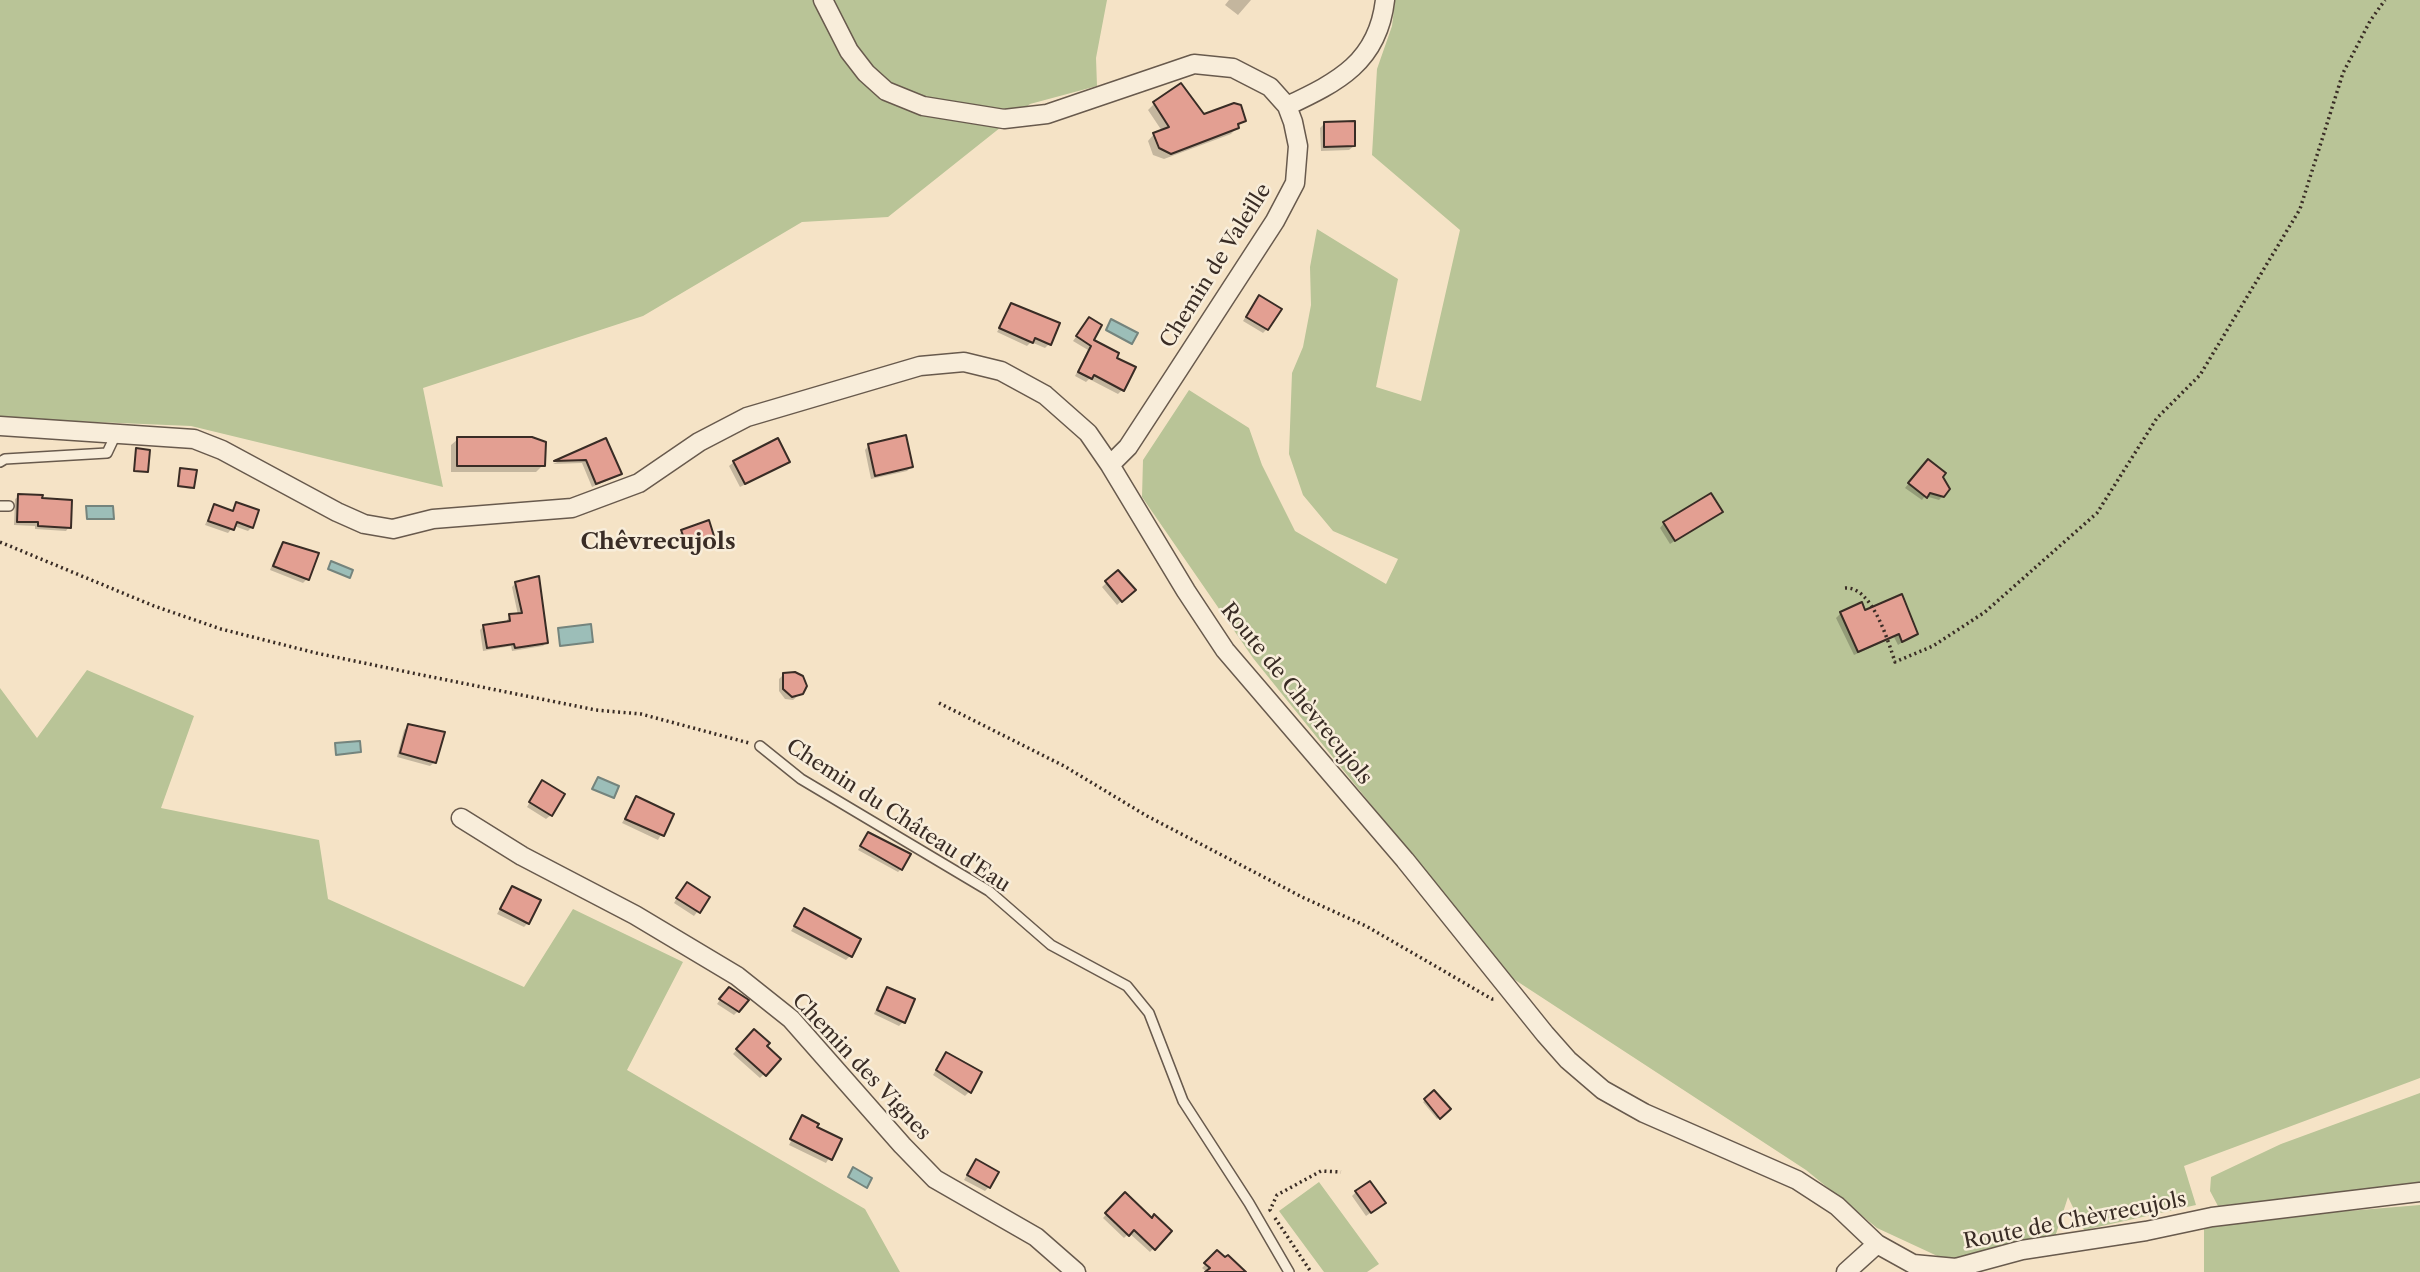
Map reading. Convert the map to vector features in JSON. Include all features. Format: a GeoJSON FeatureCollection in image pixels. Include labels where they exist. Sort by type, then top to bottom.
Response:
{"type":"FeatureCollection","features":[{"type":"Feature","properties":{"kind":"street"},"geometry":{"type":"LineString","coordinates":[[823,0],[849,51],[866,74],[886,91],[923,106],[1004,119],[1047,114],[1194,64],[1233,68],[1270,87],[1287,106],[1325,88],[1353,69],[1371,46],[1382,21],[1385,0]]}},
{"type":"Feature","properties":{"kind":"street","name":"Chemin de Valeille"},"geometry":{"type":"LineString","coordinates":[[1111,465],[1128,447],[1175,375],[1275,221],[1295,183],[1298,146],[1287,106]]}},
{"type":"Feature","properties":{"kind":"street","name":"Route de Chèvrecujols"},"geometry":{"type":"LineString","coordinates":[[0,426],[194,439],[222,450],[346,516],[364,524],[393,529],[433,519],[572,508],[639,484],[699,442],[747,417],[920,366],[964,362],[1000,372],[1045,395],[1088,433],[1111,465],[1186,591],[1225,650],[1405,860],[1568,1060],[1603,1090],[1644,1113],[1797,1180],[1837,1206],[1877,1244],[1913,1264],[1956,1268],[2022,1250],[2146,1231],[2212,1217],[2420,1192]]}},
{"type":"Feature","properties":{"kind":"street","name":"Chemin des Vignes"},"geometry":{"type":"LineString","coordinates":[[461,818],[522,856],[635,915],[737,976],[791,1019],[935,1179],[1036,1237],[1076,1272]]}},
{"type":"Feature","properties":{"kind":"street"},"geometry":{"type":"LineString","coordinates":[[1846,1272],[1877,1244]]}},
{"type":"Feature","properties":{"kind":"lane"},"geometry":{"type":"LineString","coordinates":[[0,462],[5,459],[107,453],[116,434]]}},
{"type":"Feature","properties":{"kind":"lane","name":"Chemin du Château d'Eau"},"geometry":{"type":"LineString","coordinates":[[760,746],[801,779],[989,891],[1051,945],[1127,986],[1149,1013],[1183,1101],[1250,1203],[1289,1272]]}},
{"type":"Feature","properties":{"kind":"path"},"geometry":{"type":"LineString","coordinates":[[1845,589],[1851,588],[1864,595],[1882,625],[1895,662],[1933,646],[1985,611],[2097,513],[2157,418],[2200,375],[2300,209],[2343,73],[2370,21],[2385,0]]}},
{"type":"Feature","properties":{"kind":"path"},"geometry":{"type":"LineString","coordinates":[[0,542],[154,607],[221,629],[316,653],[443,680],[596,710],[641,714],[760,746]]}},
{"type":"Feature","properties":{"kind":"path"},"geometry":{"type":"LineString","coordinates":[[939,703],[1064,766],[1147,816],[1304,898],[1366,926],[1492,999],[1514,996]]}},
{"type":"Feature","properties":{"kind":"path"},"geometry":{"type":"LineString","coordinates":[[1311,1272],[1270,1210],[1277,1195],[1321,1171],[1341,1172]]}},
{"type":"Feature","properties":{"kind":"green space"},"geometry":{"type":"Polygon","coordinates":[[[0,0],[1107,0],[1096,58],[1097,86],[1030,104],[888,217],[802,222],[643,316],[423,388],[443,487],[191,426],[0,418],[0,0]]]}},
{"type":"Feature","properties":{"kind":"green space"},"geometry":{"type":"Polygon","coordinates":[[[1395,0],[2420,0],[2420,1078],[2184,1166],[2196,1205],[2084,1230],[2068,1197],[2055,1237],[1946,1260],[1877,1228],[1806,1170],[1509,976],[1253,658],[1142,497],[1143,460],[1189,390],[1249,428],[1262,465],[1295,531],[1386,584],[1398,559],[1333,531],[1303,495],[1289,454],[1292,373],[1303,347],[1311,305],[1310,267],[1317,229],[1398,279],[1376,387],[1421,401],[1460,230],[1372,155],[1377,69],[1392,26],[1395,0]]]}},
{"type":"Feature","properties":{"kind":"green space"},"geometry":{"type":"Polygon","coordinates":[[[87,670],[194,716],[161,808],[319,840],[328,899],[524,987],[573,909],[683,962],[627,1070],[865,1209],[900,1272],[0,1272],[0,688],[37,738],[87,670]]]}},
{"type":"Feature","properties":{"kind":"green space"},"geometry":{"type":"Polygon","coordinates":[[[2420,1093],[2420,1183],[2218,1206],[2210,1191],[2211,1177],[2281,1144],[2420,1093]]]}},
{"type":"Feature","properties":{"kind":"green space"},"geometry":{"type":"Polygon","coordinates":[[[1319,1182],[1379,1264],[1367,1272],[1324,1272],[1279,1211],[1319,1182]]]}},
{"type":"Feature","properties":{"kind":"green space"},"geometry":{"type":"Polygon","coordinates":[[[2420,1205],[2420,1272],[2204,1272],[2204,1228],[2240,1220],[2420,1205]]]}},
{"type":"Feature","properties":{"kind":"water"},"geometry":{"type":"Polygon","coordinates":[[[1111,319],[1138,333],[1132,344],[1106,330],[1111,319]]]}},
{"type":"Feature","properties":{"kind":"water"},"geometry":{"type":"Polygon","coordinates":[[[86,506],[113,506],[114,519],[87,519],[86,506]]]}},
{"type":"Feature","properties":{"kind":"water"},"geometry":{"type":"Polygon","coordinates":[[[331,561],[353,570],[350,578],[328,569],[331,561]]]}},
{"type":"Feature","properties":{"kind":"water"},"geometry":{"type":"Polygon","coordinates":[[[591,624],[593,642],[560,646],[558,628],[591,624]]]}},
{"type":"Feature","properties":{"kind":"water"},"geometry":{"type":"Polygon","coordinates":[[[360,741],[361,752],[336,755],[335,743],[360,741]]]}},
{"type":"Feature","properties":{"kind":"water"},"geometry":{"type":"Polygon","coordinates":[[[598,777],[619,786],[614,798],[592,789],[598,777]]]}},
{"type":"Feature","properties":{"kind":"water"},"geometry":{"type":"Polygon","coordinates":[[[853,1167],[872,1178],[867,1188],[848,1177],[853,1167]]]}},
{"type":"Feature","properties":{"kind":"building"},"geometry":{"type":"Polygon","coordinates":[[[1181,83],[1204,114],[1234,103],[1241,105],[1246,121],[1238,124],[1239,128],[1171,154],[1159,148],[1153,133],[1169,127],[1153,102],[1181,83]]]}},
{"type":"Feature","properties":{"kind":"building"},"geometry":{"type":"Polygon","coordinates":[[[1355,121],[1355,146],[1324,147],[1324,122],[1355,121]]]}},
{"type":"Feature","properties":{"kind":"building"},"geometry":{"type":"Polygon","coordinates":[[[1259,295],[1282,309],[1268,330],[1246,317],[1259,295]]]}},
{"type":"Feature","properties":{"kind":"building"},"geometry":{"type":"Polygon","coordinates":[[[1011,303],[1060,323],[1051,345],[1035,338],[1033,343],[999,328],[1011,303]]]}},
{"type":"Feature","properties":{"kind":"building"},"geometry":{"type":"Polygon","coordinates":[[[1089,317],[1102,325],[1094,340],[1119,353],[1117,358],[1136,367],[1124,391],[1094,375],[1092,379],[1078,372],[1091,346],[1076,336],[1089,317]]]}},
{"type":"Feature","properties":{"kind":"building"},"geometry":{"type":"Polygon","coordinates":[[[906,435],[913,467],[875,476],[868,444],[906,435]]]}},
{"type":"Feature","properties":{"kind":"building"},"geometry":{"type":"Polygon","coordinates":[[[457,437],[532,437],[546,442],[545,466],[457,466],[457,437]]]}},
{"type":"Feature","properties":{"kind":"building"},"geometry":{"type":"Polygon","coordinates":[[[606,438],[622,474],[596,484],[586,460],[554,461],[606,438]]]}},
{"type":"Feature","properties":{"kind":"building"},"geometry":{"type":"Polygon","coordinates":[[[778,438],[790,462],[745,484],[733,461],[778,438]]]}},
{"type":"Feature","properties":{"kind":"building"},"geometry":{"type":"Polygon","coordinates":[[[136,448],[150,450],[148,472],[134,471],[136,448]]]}},
{"type":"Feature","properties":{"kind":"building"},"geometry":{"type":"Polygon","coordinates":[[[1928,459],[1946,473],[1943,477],[1950,489],[1944,497],[1930,493],[1927,498],[1908,483],[1928,459]]]}},
{"type":"Feature","properties":{"kind":"building"},"geometry":{"type":"Polygon","coordinates":[[[180,468],[197,470],[194,488],[178,486],[180,468]]]}},
{"type":"Feature","properties":{"kind":"building"},"geometry":{"type":"Polygon","coordinates":[[[1711,493],[1723,512],[1675,541],[1663,522],[1711,493]]]}},
{"type":"Feature","properties":{"kind":"building"},"geometry":{"type":"Polygon","coordinates":[[[18,494],[72,500],[71,528],[38,526],[38,522],[17,522],[18,494]]]}},
{"type":"Feature","properties":{"kind":"building"},"geometry":{"type":"Polygon","coordinates":[[[236,502],[259,510],[253,528],[237,522],[234,530],[208,521],[214,504],[233,511],[236,502]]]}},
{"type":"Feature","properties":{"kind":"building"},"geometry":{"type":"Polygon","coordinates":[[[709,520],[714,536],[687,546],[681,530],[709,520]]]}},
{"type":"Feature","properties":{"kind":"building"},"geometry":{"type":"Polygon","coordinates":[[[283,542],[319,553],[309,580],[273,566],[283,542]]]}},
{"type":"Feature","properties":{"kind":"building"},"geometry":{"type":"Polygon","coordinates":[[[1118,570],[1136,590],[1122,602],[1105,581],[1118,570]]]}},
{"type":"Feature","properties":{"kind":"building"},"geometry":{"type":"Polygon","coordinates":[[[539,576],[548,643],[515,648],[514,644],[487,648],[483,625],[510,621],[509,614],[522,613],[515,582],[539,576]]]}},
{"type":"Feature","properties":{"kind":"building"},"geometry":{"type":"Polygon","coordinates":[[[1902,594],[1918,634],[1902,642],[1899,634],[1858,652],[1840,612],[1862,602],[1865,610],[1902,594]]]}},
{"type":"Feature","properties":{"kind":"building"},"geometry":{"type":"Polygon","coordinates":[[[795,672],[803,676],[807,686],[803,694],[792,697],[783,689],[783,673],[795,672]]]}},
{"type":"Feature","properties":{"kind":"building"},"geometry":{"type":"Polygon","coordinates":[[[408,724],[445,732],[436,763],[400,753],[408,724]]]}},
{"type":"Feature","properties":{"kind":"building"},"geometry":{"type":"Polygon","coordinates":[[[542,780],[565,794],[552,816],[529,802],[542,780]]]}},
{"type":"Feature","properties":{"kind":"building"},"geometry":{"type":"Polygon","coordinates":[[[636,796],[674,814],[664,836],[625,819],[636,796]]]}},
{"type":"Feature","properties":{"kind":"building"},"geometry":{"type":"Polygon","coordinates":[[[868,832],[911,854],[902,870],[860,846],[868,832]]]}},
{"type":"Feature","properties":{"kind":"building"},"geometry":{"type":"Polygon","coordinates":[[[687,882],[710,897],[700,913],[676,898],[687,882]]]}},
{"type":"Feature","properties":{"kind":"building"},"geometry":{"type":"Polygon","coordinates":[[[512,886],[541,900],[529,924],[500,909],[512,886]]]}},
{"type":"Feature","properties":{"kind":"building"},"geometry":{"type":"Polygon","coordinates":[[[804,908],[861,939],[852,957],[794,926],[804,908]]]}},
{"type":"Feature","properties":{"kind":"building"},"geometry":{"type":"Polygon","coordinates":[[[729,987],[749,1000],[739,1012],[719,999],[729,987]]]}},
{"type":"Feature","properties":{"kind":"building"},"geometry":{"type":"Polygon","coordinates":[[[887,987],[915,999],[905,1023],[877,1010],[887,987]]]}},
{"type":"Feature","properties":{"kind":"building"},"geometry":{"type":"Polygon","coordinates":[[[754,1029],[770,1043],[767,1046],[781,1059],[766,1076],[736,1049],[754,1029]]]}},
{"type":"Feature","properties":{"kind":"building"},"geometry":{"type":"Polygon","coordinates":[[[946,1052],[982,1072],[971,1093],[936,1070],[946,1052]]]}},
{"type":"Feature","properties":{"kind":"building"},"geometry":{"type":"Polygon","coordinates":[[[1434,1090],[1451,1109],[1440,1119],[1424,1099],[1434,1090]]]}},
{"type":"Feature","properties":{"kind":"building"},"geometry":{"type":"Polygon","coordinates":[[[802,1115],[819,1124],[817,1127],[842,1139],[832,1160],[790,1139],[802,1115]]]}},
{"type":"Feature","properties":{"kind":"building"},"geometry":{"type":"Polygon","coordinates":[[[976,1159],[999,1172],[990,1188],[967,1175],[976,1159]]]}},
{"type":"Feature","properties":{"kind":"building"},"geometry":{"type":"Polygon","coordinates":[[[1370,1181],[1386,1203],[1371,1213],[1355,1191],[1370,1181]]]}},
{"type":"Feature","properties":{"kind":"building"},"geometry":{"type":"Polygon","coordinates":[[[1125,1192],[1152,1218],[1154,1214],[1172,1231],[1155,1250],[1134,1230],[1129,1236],[1105,1213],[1125,1192]]]}},
{"type":"Feature","properties":{"kind":"building"},"geometry":{"type":"Polygon","coordinates":[[[1217,1250],[1225,1257],[1228,1255],[1246,1272],[1205,1272],[1210,1268],[1204,1263],[1217,1250]]]}},
{"type":"Feature","properties":{"kind":"district","name":"Chêvrecujols"},"geometry":{"type":"Point","coordinates":[658,542]}}]}
